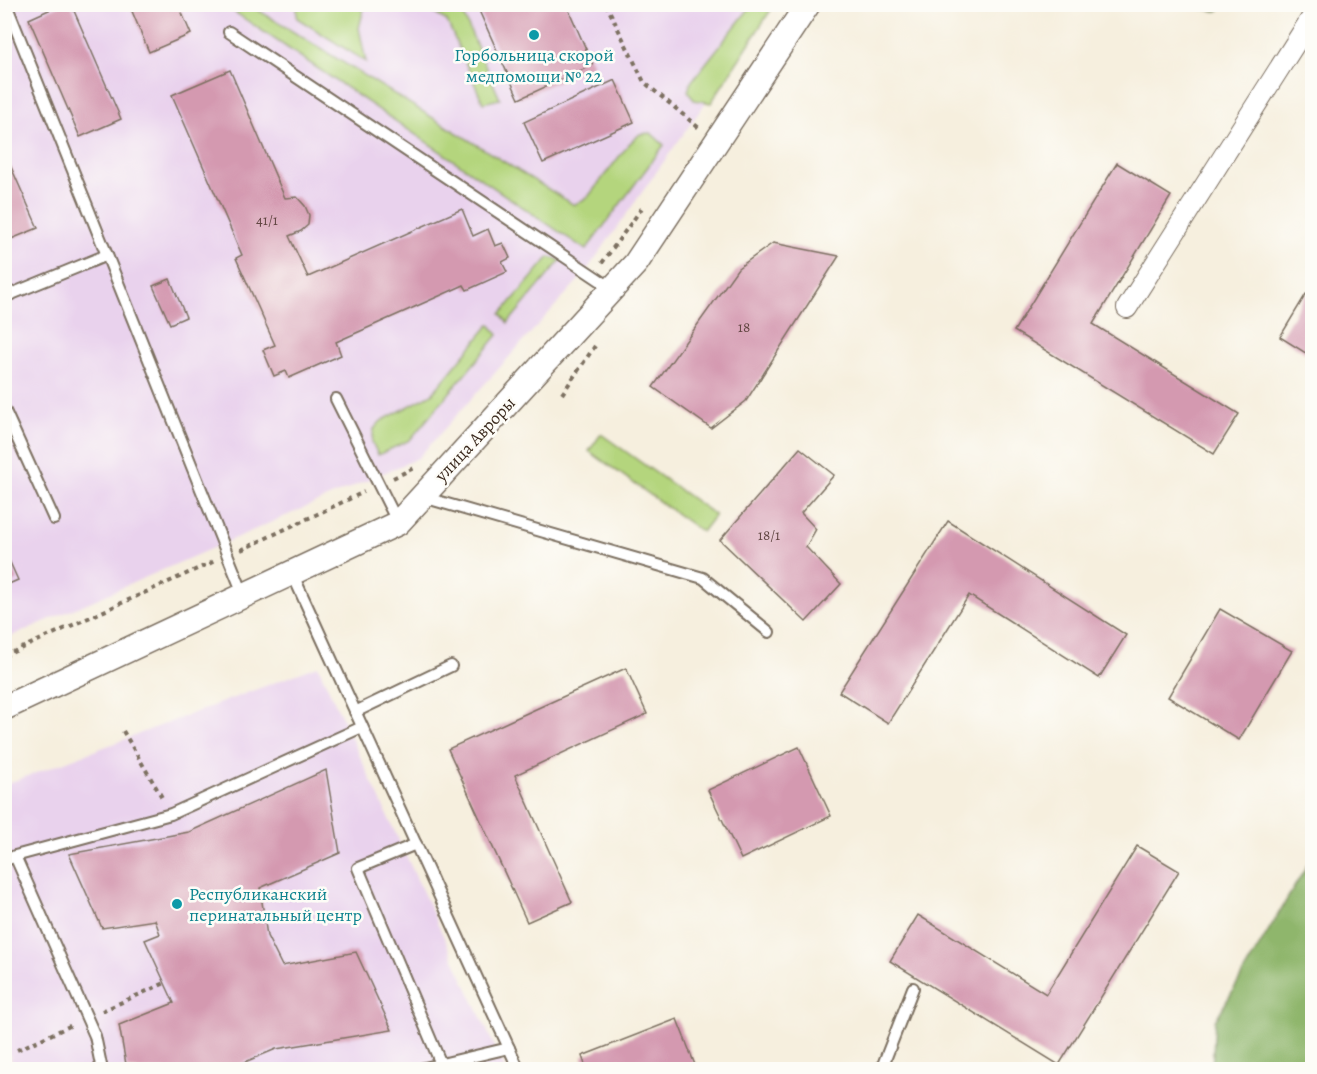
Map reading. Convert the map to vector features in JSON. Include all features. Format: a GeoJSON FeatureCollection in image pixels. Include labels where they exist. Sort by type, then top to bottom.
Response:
{"type":"FeatureCollection","features":[{"type":"Feature","properties":{"kind":"street","name":"улица Авроры"},"geometry":{"type":"LineString","coordinates":[[4,708],[398,523],[636,263],[808,4]]}},
{"type":"Feature","properties":{"kind":"street"},"geometry":{"type":"LineString","coordinates":[[1127,308],[1312,17]]}},
{"type":"Feature","properties":{"kind":"lane"},"geometry":{"type":"LineString","coordinates":[[6,4],[244,596]]}},
{"type":"Feature","properties":{"kind":"lane"},"geometry":{"type":"LineString","coordinates":[[230,33],[613,289]]}},
{"type":"Feature","properties":{"kind":"lane"},"geometry":{"type":"LineString","coordinates":[[4,297],[107,255]]}},
{"type":"Feature","properties":{"kind":"lane"},"geometry":{"type":"LineString","coordinates":[[336,399],[398,523]]}},
{"type":"Feature","properties":{"kind":"lane"},"geometry":{"type":"LineString","coordinates":[[4,409],[54,519]]}},
{"type":"Feature","properties":{"kind":"lane"},"geometry":{"type":"LineString","coordinates":[[423,497],[703,578],[770,632]]}},
{"type":"Feature","properties":{"kind":"lane"},"geometry":{"type":"LineString","coordinates":[[292,573],[519,1070]]}},
{"type":"Feature","properties":{"kind":"lane"},"geometry":{"type":"LineString","coordinates":[[355,712],[452,666]]}},
{"type":"Feature","properties":{"kind":"lane"},"geometry":{"type":"LineString","coordinates":[[4,861],[15,856],[171,814],[362,727]]}},
{"type":"Feature","properties":{"kind":"lane"},"geometry":{"type":"LineString","coordinates":[[416,844],[358,868],[441,1064]]}},
{"type":"Feature","properties":{"kind":"lane"},"geometry":{"type":"LineString","coordinates":[[15,856],[95,1036],[102,1070]]}},
{"type":"Feature","properties":{"kind":"lane"},"geometry":{"type":"LineString","coordinates":[[881,1070],[913,988]]}},
{"type":"Feature","properties":{"kind":"lane"},"geometry":{"type":"LineString","coordinates":[[416,1070],[509,1048]]}},
{"type":"Feature","properties":{"kind":"path"},"geometry":{"type":"LineString","coordinates":[[606,4],[644,82],[700,129]]}},
{"type":"Feature","properties":{"kind":"path"},"geometry":{"type":"LineString","coordinates":[[693,138],[706,119]]}},
{"type":"Feature","properties":{"kind":"path"},"geometry":{"type":"LineString","coordinates":[[592,276],[646,202]]}},
{"type":"Feature","properties":{"kind":"path"},"geometry":{"type":"LineString","coordinates":[[4,656],[229,555],[425,463]]}},
{"type":"Feature","properties":{"kind":"path"},"geometry":{"type":"LineString","coordinates":[[123,731],[171,814]]}},
{"type":"Feature","properties":{"kind":"shaded area"},"geometry":{"type":"Polygon","coordinates":[[[5,5],[775,5],[584,274],[418,458],[5,639],[5,5]]]}},
{"type":"Feature","properties":{"kind":"shaded area"},"geometry":{"type":"Polygon","coordinates":[[[318,666],[505,1069],[16,1069],[4,1044],[4,785],[318,666]]]}},
{"type":"Feature","properties":{"kind":"green space"},"geometry":{"type":"Polygon","coordinates":[[[301,4],[368,5],[364,8],[359,28],[366,62],[297,18],[297,6],[301,4]]]}},
{"type":"Feature","properties":{"kind":"green space"},"geometry":{"type":"Polygon","coordinates":[[[229,5],[250,5],[574,205],[588,197],[629,144],[640,134],[651,133],[664,145],[586,250],[227,7],[229,5]]]}},
{"type":"Feature","properties":{"kind":"green space"},"geometry":{"type":"Polygon","coordinates":[[[421,5],[459,5],[500,99],[483,103],[447,21],[421,5]]]}},
{"type":"Feature","properties":{"kind":"green space"},"geometry":{"type":"Polygon","coordinates":[[[752,5],[774,5],[711,103],[694,100],[688,91],[691,82],[752,5]]]}},
{"type":"Feature","properties":{"kind":"green space"},"geometry":{"type":"Polygon","coordinates":[[[1178,5],[1226,5],[1217,11],[1178,5]]]}},
{"type":"Feature","properties":{"kind":"green space"},"geometry":{"type":"Polygon","coordinates":[[[549,257],[561,260],[508,323],[501,314],[549,257]]]}},
{"type":"Feature","properties":{"kind":"green space"},"geometry":{"type":"Polygon","coordinates":[[[490,324],[498,335],[410,440],[378,455],[372,442],[374,429],[381,421],[432,394],[490,324]]]}},
{"type":"Feature","properties":{"kind":"green space"},"geometry":{"type":"Polygon","coordinates":[[[601,434],[715,515],[702,532],[589,451],[601,434]]]}},
{"type":"Feature","properties":{"kind":"green space"},"geometry":{"type":"Polygon","coordinates":[[[1312,857],[1312,1069],[1212,1069],[1215,1021],[1312,857]]]}},
{"type":"Feature","properties":{"kind":"building"},"geometry":{"type":"Polygon","coordinates":[[[62,4],[71,4],[121,119],[80,137],[29,19],[62,4]]]}},
{"type":"Feature","properties":{"kind":"building"},"geometry":{"type":"Polygon","coordinates":[[[129,4],[178,4],[191,34],[149,52],[129,4]]]}},
{"type":"Feature","properties":{"kind":"building","name":"Горбольница скорой медпомощи № 22"},"geometry":{"type":"Polygon","coordinates":[[[476,4],[566,4],[593,65],[519,99],[476,4]]]}},
{"type":"Feature","properties":{"kind":"building"},"geometry":{"type":"Polygon","coordinates":[[[230,70],[285,198],[297,197],[309,215],[308,225],[289,236],[308,277],[462,209],[473,236],[488,229],[495,246],[503,243],[510,258],[502,262],[507,272],[467,290],[464,285],[336,342],[341,355],[289,378],[286,371],[274,376],[263,350],[275,345],[236,258],[242,255],[172,95],[230,70]]]}},
{"type":"Feature","properties":{"kind":"building"},"geometry":{"type":"Polygon","coordinates":[[[615,80],[634,122],[543,163],[524,122],[615,80]]]}},
{"type":"Feature","properties":{"kind":"building"},"geometry":{"type":"Polygon","coordinates":[[[7,158],[38,228],[4,242],[4,159],[7,158]]]}},
{"type":"Feature","properties":{"kind":"building"},"geometry":{"type":"Polygon","coordinates":[[[1117,163],[1171,196],[1093,324],[1239,414],[1214,454],[1014,331],[1117,163]]]}},
{"type":"Feature","properties":{"kind":"building"},"geometry":{"type":"Polygon","coordinates":[[[773,243],[839,256],[746,401],[711,428],[653,387],[738,268],[773,243]]]}},
{"type":"Feature","properties":{"kind":"building"},"geometry":{"type":"Polygon","coordinates":[[[170,279],[186,317],[170,324],[153,286],[170,279]]]}},
{"type":"Feature","properties":{"kind":"building"},"geometry":{"type":"Polygon","coordinates":[[[1306,294],[1312,298],[1312,357],[1280,337],[1306,294]]]}},
{"type":"Feature","properties":{"kind":"building"},"geometry":{"type":"Polygon","coordinates":[[[800,448],[834,475],[801,513],[816,529],[806,547],[841,584],[806,622],[720,540],[800,448]]]}},
{"type":"Feature","properties":{"kind":"building"},"geometry":{"type":"Polygon","coordinates":[[[948,521],[1126,635],[1099,678],[969,595],[888,723],[839,692],[948,521]]]}},
{"type":"Feature","properties":{"kind":"building"},"geometry":{"type":"Polygon","coordinates":[[[4,549],[18,580],[4,586],[4,549]]]}},
{"type":"Feature","properties":{"kind":"building"},"geometry":{"type":"Polygon","coordinates":[[[1220,609],[1292,651],[1239,740],[1168,697],[1220,609]]]}},
{"type":"Feature","properties":{"kind":"building"},"geometry":{"type":"Polygon","coordinates":[[[626,668],[647,714],[515,775],[572,902],[527,922],[448,749],[626,668]]]}},
{"type":"Feature","properties":{"kind":"building"},"geometry":{"type":"Polygon","coordinates":[[[799,747],[831,816],[741,859],[708,790],[799,747]]]}},
{"type":"Feature","properties":{"kind":"building","name":"Республиканский перинатальный центр"},"geometry":{"type":"Polygon","coordinates":[[[326,770],[340,853],[260,888],[267,936],[282,966],[356,952],[392,1030],[276,1049],[226,1070],[127,1070],[119,1025],[174,1003],[145,940],[160,934],[155,920],[102,928],[69,854],[189,832],[326,770]]]}},
{"type":"Feature","properties":{"kind":"building"},"geometry":{"type":"Polygon","coordinates":[[[1137,846],[1179,871],[1059,1065],[890,961],[918,915],[1046,994],[1137,846]]]}},
{"type":"Feature","properties":{"kind":"building"},"geometry":{"type":"Polygon","coordinates":[[[677,1019],[697,1070],[587,1070],[582,1056],[677,1019]]]}},
{"type":"Feature","properties":{"kind":"place","name":"Горбольница скорой медпомощи № 22"},"geometry":{"type":"Point","coordinates":[534,35]}},
{"type":"Feature","properties":{"kind":"place","name":"Республиканский перинатальный центр"},"geometry":{"type":"Point","coordinates":[177,904]}}]}
